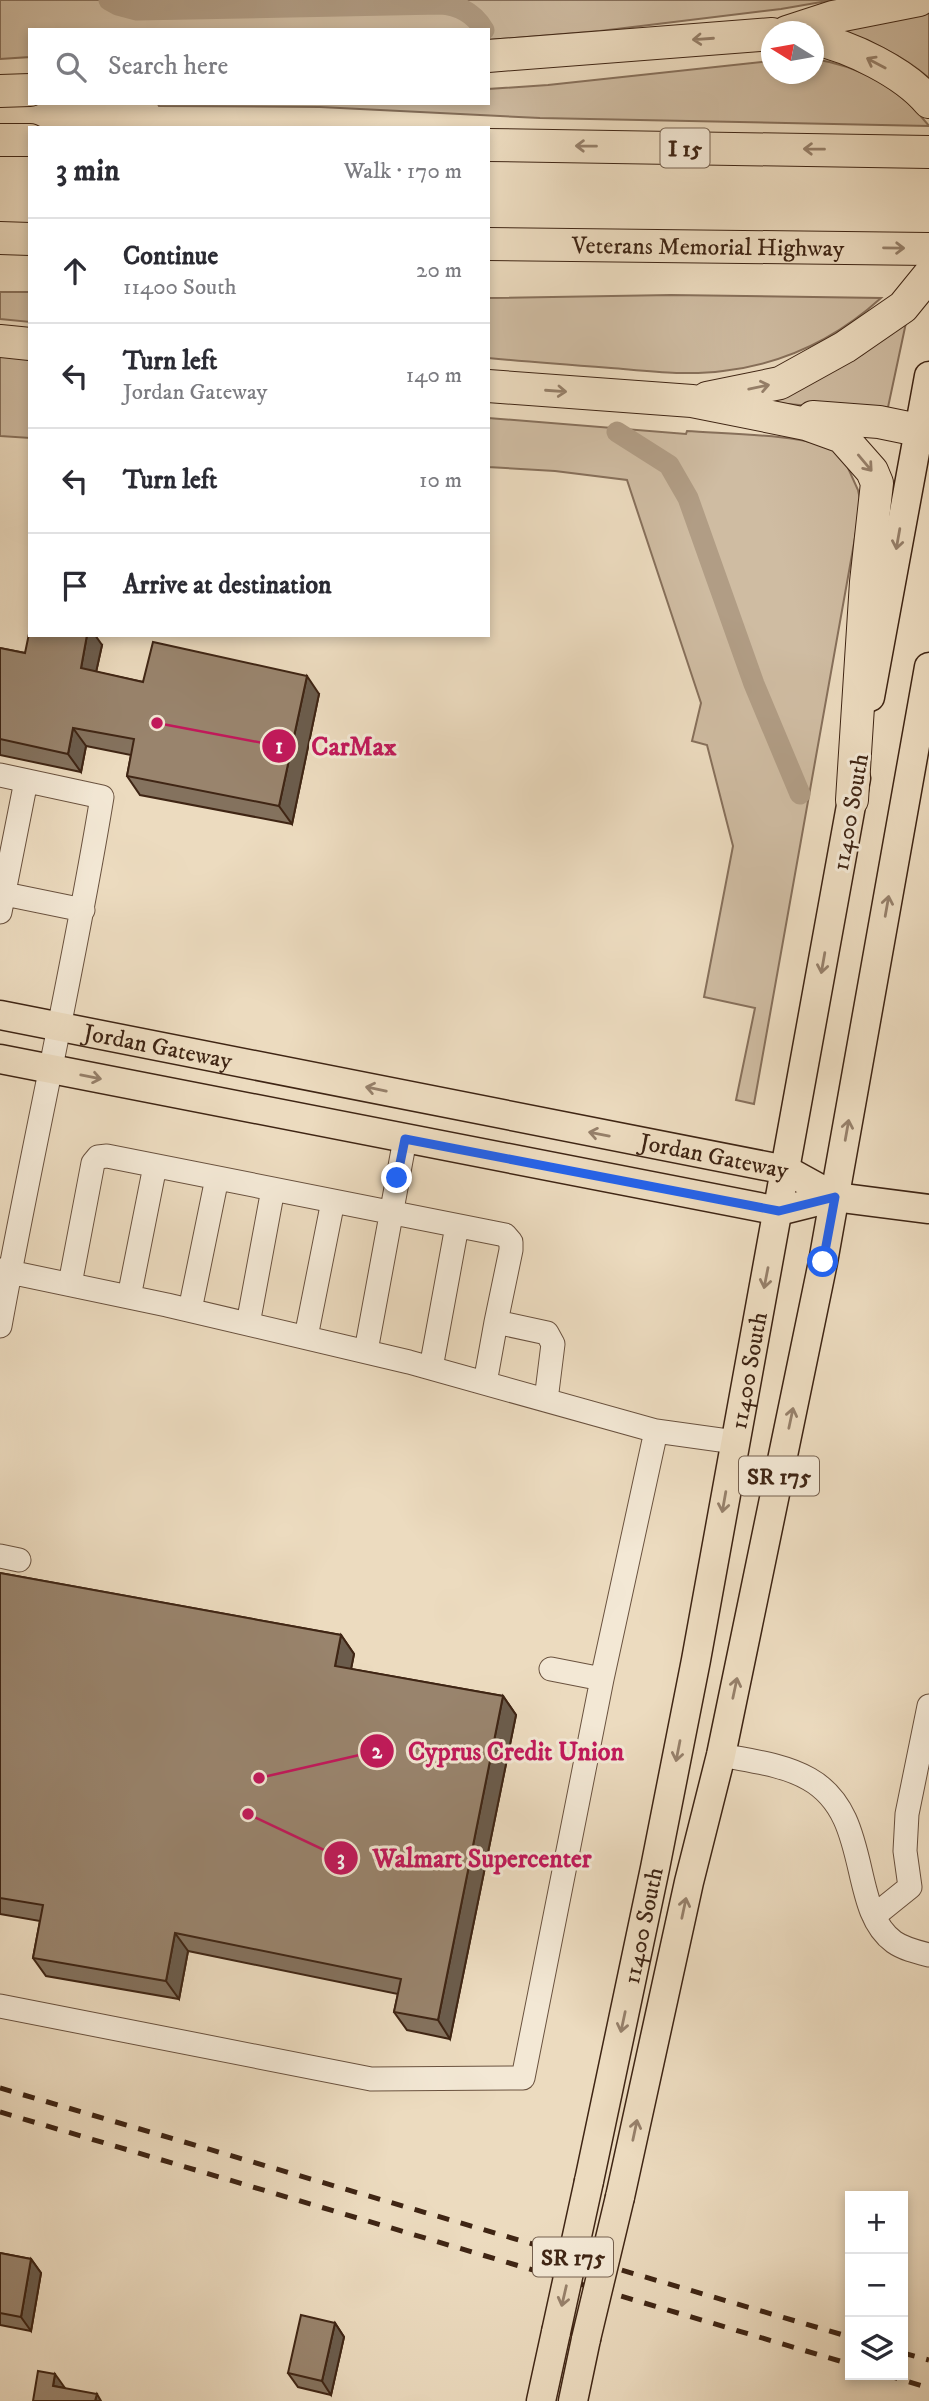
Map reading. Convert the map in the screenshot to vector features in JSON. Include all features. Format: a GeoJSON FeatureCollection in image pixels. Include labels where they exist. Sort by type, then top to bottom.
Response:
{"type":"FeatureCollection","features":[{"type":"Feature","properties":{"kind":"highway"},"geometry":{"type":"LineString","coordinates":[[821,21],[919,0]]}},
{"type":"Feature","properties":{"kind":"highway"},"geometry":{"type":"LineString","coordinates":[[490,56],[761,35]]}},
{"type":"Feature","properties":{"kind":"highway"},"geometry":{"type":"LineString","coordinates":[[824,43],[866,58],[896,73],[929,102]]}},
{"type":"Feature","properties":{"kind":"highway"},"geometry":{"type":"LineString","coordinates":[[0,91],[28,90]]}},
{"type":"Feature","properties":{"kind":"highway"},"geometry":{"type":"LineString","coordinates":[[0,140],[28,140]]}},
{"type":"Feature","properties":{"kind":"highway","name":"I 15"},"geometry":{"type":"LineString","coordinates":[[490,145],[929,152]]}},
{"type":"Feature","properties":{"kind":"highway"},"geometry":{"type":"LineString","coordinates":[[0,238],[28,239]]}},
{"type":"Feature","properties":{"kind":"highway","name":"Veterans Memorial Highway"},"geometry":{"type":"LineString","coordinates":[[490,243],[929,249]]}},
{"type":"Feature","properties":{"kind":"highway"},"geometry":{"type":"LineString","coordinates":[[692,401],[780,383],[845,347],[903,307],[929,275]]}},
{"type":"Feature","properties":{"kind":"highway"},"geometry":{"type":"LineString","coordinates":[[0,341],[28,344]]}},
{"type":"Feature","properties":{"kind":"highway"},"geometry":{"type":"LineString","coordinates":[[490,386],[692,401],[806,424],[842,437],[872,471],[877,484],[866,582],[852,800]]}},
{"type":"Feature","properties":{"kind":"highway"},"geometry":{"type":"LineString","coordinates":[[763,415],[879,422],[918,430]]}},
{"type":"Feature","properties":{"kind":"main road","name":"11400 South"},"geometry":{"type":"LineString","coordinates":[[541,2401],[655,1868],[696,1660],[929,376]]}},
{"type":"Feature","properties":{"kind":"main road","name":"11400 South"},"geometry":{"type":"LineString","coordinates":[[573,2401],[689,1882],[721,1755],[835,1197],[929,667]]}},
{"type":"Feature","properties":{"kind":"main road","name":"Jordan Gateway"},"geometry":{"type":"LineString","coordinates":[[0,1015],[786,1170],[835,1197]]}},
{"type":"Feature","properties":{"kind":"main road","name":"Jordan Gateway"},"geometry":{"type":"LineString","coordinates":[[0,1059],[779,1211],[835,1197]]}},
{"type":"Feature","properties":{"kind":"main road"},"geometry":{"type":"LineString","coordinates":[[835,1197],[929,1209]]}},
{"type":"Feature","properties":{"kind":"street"},"geometry":{"type":"LineString","coordinates":[[0,775],[102,797],[60,1026],[5,1271],[0,1326]]}},
{"type":"Feature","properties":{"kind":"street"},"geometry":{"type":"LineString","coordinates":[[26,781],[1,900],[83,910]]}},
{"type":"Feature","properties":{"kind":"street"},"geometry":{"type":"LineString","coordinates":[[366,1352],[405,1139]]}},
{"type":"Feature","properties":{"kind":"street"},"geometry":{"type":"LineString","coordinates":[[70,1284],[93,1163],[98,1157],[107,1156],[505,1234],[511,1242],[485,1383]]}},
{"type":"Feature","properties":{"kind":"street"},"geometry":{"type":"LineString","coordinates":[[129,1297],[155,1166]]}},
{"type":"Feature","properties":{"kind":"street"},"geometry":{"type":"LineString","coordinates":[[190,1310],[217,1178]]}},
{"type":"Feature","properties":{"kind":"street"},"geometry":{"type":"LineString","coordinates":[[248,1324],[273,1189]]}},
{"type":"Feature","properties":{"kind":"street"},"geometry":{"type":"LineString","coordinates":[[306,1338],[333,1201]]}},
{"type":"Feature","properties":{"kind":"street"},"geometry":{"type":"LineString","coordinates":[[431,1368],[457,1226]]}},
{"type":"Feature","properties":{"kind":"street"},"geometry":{"type":"LineString","coordinates":[[5,1271],[190,1310],[366,1352],[656,1431],[735,1442]]}},
{"type":"Feature","properties":{"kind":"street"},"geometry":{"type":"LineString","coordinates":[[496,1322],[547,1334],[554,1344],[546,1400]]}},
{"type":"Feature","properties":{"kind":"street"},"geometry":{"type":"LineString","coordinates":[[0,2006],[371,2079],[523,2078],[602,1679],[656,1431]]}},
{"type":"Feature","properties":{"kind":"street"},"geometry":{"type":"LineString","coordinates":[[551,1669],[602,1679]]}},
{"type":"Feature","properties":{"kind":"street"},"geometry":{"type":"LineString","coordinates":[[874,1916],[910,1887],[905,1852],[907,1814],[929,1706]]}},
{"type":"Feature","properties":{"kind":"street"},"geometry":{"type":"LineString","coordinates":[[721,1755],[789,1770],[810,1779],[827,1793],[841,1810],[851,1833],[874,1916],[882,1930],[893,1941],[906,1948],[929,1955]]}},
{"type":"Feature","properties":{"kind":"shaded area"},"geometry":{"type":"Polygon","coordinates":[[[0,0],[833,0],[600,31],[490,40],[490,28],[28,28],[28,57],[0,59],[0,0]]]}},
{"type":"Feature","properties":{"kind":"shaded area"},"geometry":{"type":"Polygon","coordinates":[[[929,13],[929,78],[895,55],[834,27],[929,13]]]}},
{"type":"Feature","properties":{"kind":"shaded area"},"geometry":{"type":"Polygon","coordinates":[[[824,61],[847,67],[878,81],[905,100],[929,126],[540,118],[320,107],[158,105],[490,105],[490,89],[761,62],[761,84],[824,84],[824,61]]]}},
{"type":"Feature","properties":{"kind":"shaded area"},"geometry":{"type":"Polygon","coordinates":[[[0,292],[28,292],[28,322],[0,319],[0,292]]]}},
{"type":"Feature","properties":{"kind":"shaded area"},"geometry":{"type":"Polygon","coordinates":[[[671,295],[881,298],[846,325],[808,347],[767,362],[723,371],[696,373],[490,358],[490,298],[671,295]]]}},
{"type":"Feature","properties":{"kind":"shaded area"},"geometry":{"type":"Polygon","coordinates":[[[907,318],[887,412],[750,401],[838,368],[863,354],[907,318]]]}},
{"type":"Feature","properties":{"kind":"shaded area"},"geometry":{"type":"Polygon","coordinates":[[[0,354],[28,359],[28,438],[0,436],[0,354]]]}},
{"type":"Feature","properties":{"kind":"shaded area"},"geometry":{"type":"Polygon","coordinates":[[[490,418],[686,434],[687,431],[802,440],[833,449],[851,462],[848,468],[861,504],[754,1104],[736,1100],[755,1008],[704,997],[733,846],[707,745],[692,741],[701,703],[627,480],[555,471],[490,467],[490,418]]]}},
{"type":"Feature","properties":{"kind":"building"},"geometry":{"type":"Polygon","coordinates":[[[28,637],[87,637],[81,668],[143,682],[153,642],[307,676],[279,806],[127,776],[134,739],[73,728],[68,754],[0,739],[0,648],[25,653],[28,637]]]}},
{"type":"Feature","properties":{"kind":"building"},"geometry":{"type":"Polygon","coordinates":[[[0,1573],[341,1635],[335,1666],[503,1696],[438,2020],[394,2012],[401,1979],[175,1933],[166,1981],[33,1958],[43,1905],[0,1898],[0,1573]]]}},
{"type":"Feature","properties":{"kind":"building"},"geometry":{"type":"Polygon","coordinates":[[[0,2253],[31,2259],[21,2317],[0,2313],[0,2253]]]}},
{"type":"Feature","properties":{"kind":"building"},"geometry":{"type":"Polygon","coordinates":[[[301,2315],[335,2323],[322,2381],[288,2373],[301,2315]]]}},
{"type":"Feature","properties":{"kind":"building"},"geometry":{"type":"Polygon","coordinates":[[[38,2371],[55,2374],[53,2386],[97,2394],[95,2401],[33,2401],[38,2371]]]}},
{"type":"Feature","properties":{"kind":"waterway"},"geometry":{"type":"LineString","coordinates":[[109,0],[137,10],[440,4],[465,11],[483,28]]}},
{"type":"Feature","properties":{"kind":"waterway"},"geometry":{"type":"LineString","coordinates":[[617,432],[669,465],[688,498],[754,684],[800,794]]}},
{"type":"Feature","properties":{"kind":"railway"},"geometry":{"type":"LineString","coordinates":[[0,2088],[845,2336]]}},
{"type":"Feature","properties":{"kind":"railway"},"geometry":{"type":"LineString","coordinates":[[0,2112],[845,2363]]}},
{"type":"Feature","properties":{"kind":"railway"},"geometry":{"type":"LineString","coordinates":[[908,2354],[929,2360]]}},
{"type":"Feature","properties":{"kind":"railway"},"geometry":{"type":"LineString","coordinates":[[903,2380],[929,2388]]}},
{"type":"Feature","properties":{"kind":"place","name":"CarMax"},"geometry":{"type":"Point","coordinates":[157,723]}},
{"type":"Feature","properties":{"kind":"place","name":"Cyprus Credit Union"},"geometry":{"type":"Point","coordinates":[259,1778]}},
{"type":"Feature","properties":{"kind":"place","name":"Walmart Supercenter"},"geometry":{"type":"Point","coordinates":[248,1814]}},
{"type":"Feature","properties":{"kind":"route"},"geometry":{"type":"LineString","coordinates":[[397,1178],[405,1139],[779,1211],[835,1197],[823,1262]]}}]}
